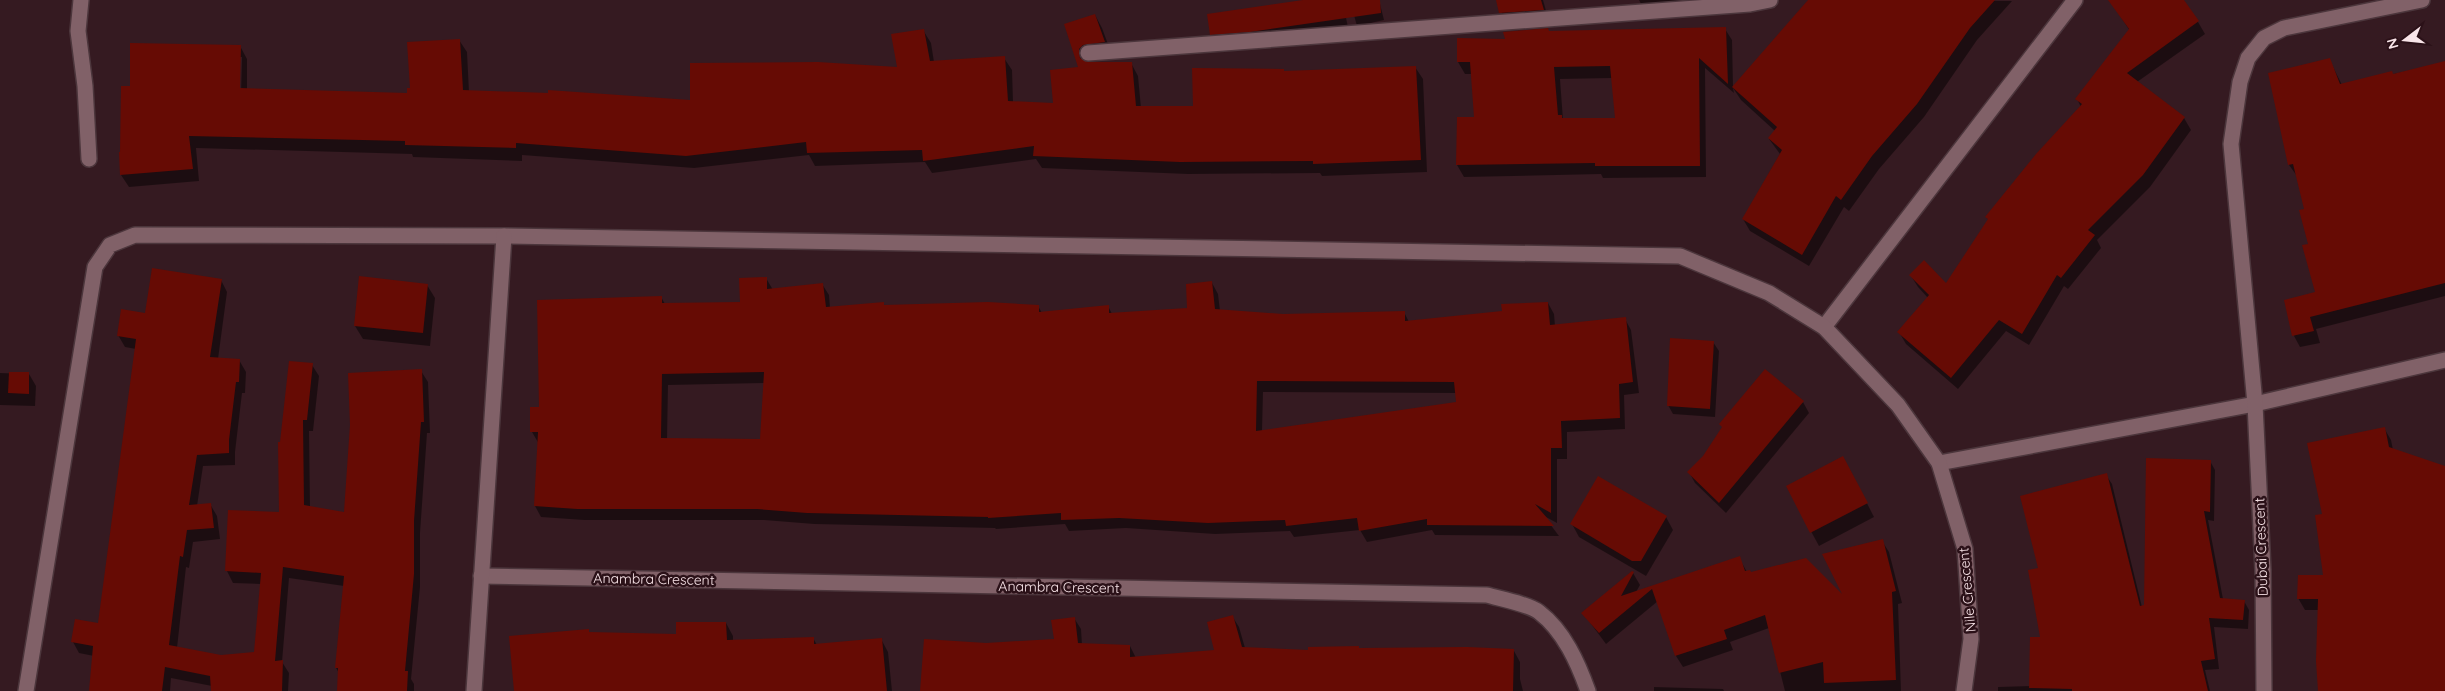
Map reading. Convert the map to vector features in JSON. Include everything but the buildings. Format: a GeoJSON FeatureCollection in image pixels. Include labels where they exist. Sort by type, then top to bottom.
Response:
{"type":"FeatureCollection","features":[{"type":"Feature","properties":{"kind":"street"},"geometry":{"type":"LineString","coordinates":[[81,0],[78,31],[85,86],[89,159]]}},
{"type":"Feature","properties":{"kind":"street"},"geometry":{"type":"LineString","coordinates":[[1088,52],[1750,4],[1770,0]]}},
{"type":"Feature","properties":{"kind":"street"},"geometry":{"type":"LineString","coordinates":[[1824,327],[2074,0]]}},
{"type":"Feature","properties":{"kind":"street","name":"Dubai Crescent"},"geometry":{"type":"LineString","coordinates":[[2264,691],[2263,570],[2255,404],[2231,144],[2240,82],[2248,58],[2264,38],[2284,28],[2422,0]]}},
{"type":"Feature","properties":{"kind":"street","name":"Nile Crescent"},"geometry":{"type":"LineString","coordinates":[[26,691],[95,267],[110,245],[135,235],[504,236],[1680,256],[1769,292],[1824,327],[1898,405],[1939,463],[1965,549],[1971,639],[1964,691]]}},
{"type":"Feature","properties":{"kind":"street"},"geometry":{"type":"LineString","coordinates":[[474,691],[504,236]]}},
{"type":"Feature","properties":{"kind":"street"},"geometry":{"type":"LineString","coordinates":[[1939,463],[2255,404],[2445,360]]}},
{"type":"Feature","properties":{"kind":"street","name":"Anambra Crescent"},"geometry":{"type":"LineString","coordinates":[[482,576],[1487,595],[1538,612],[1559,633],[1573,655],[1588,691]]}}]}
